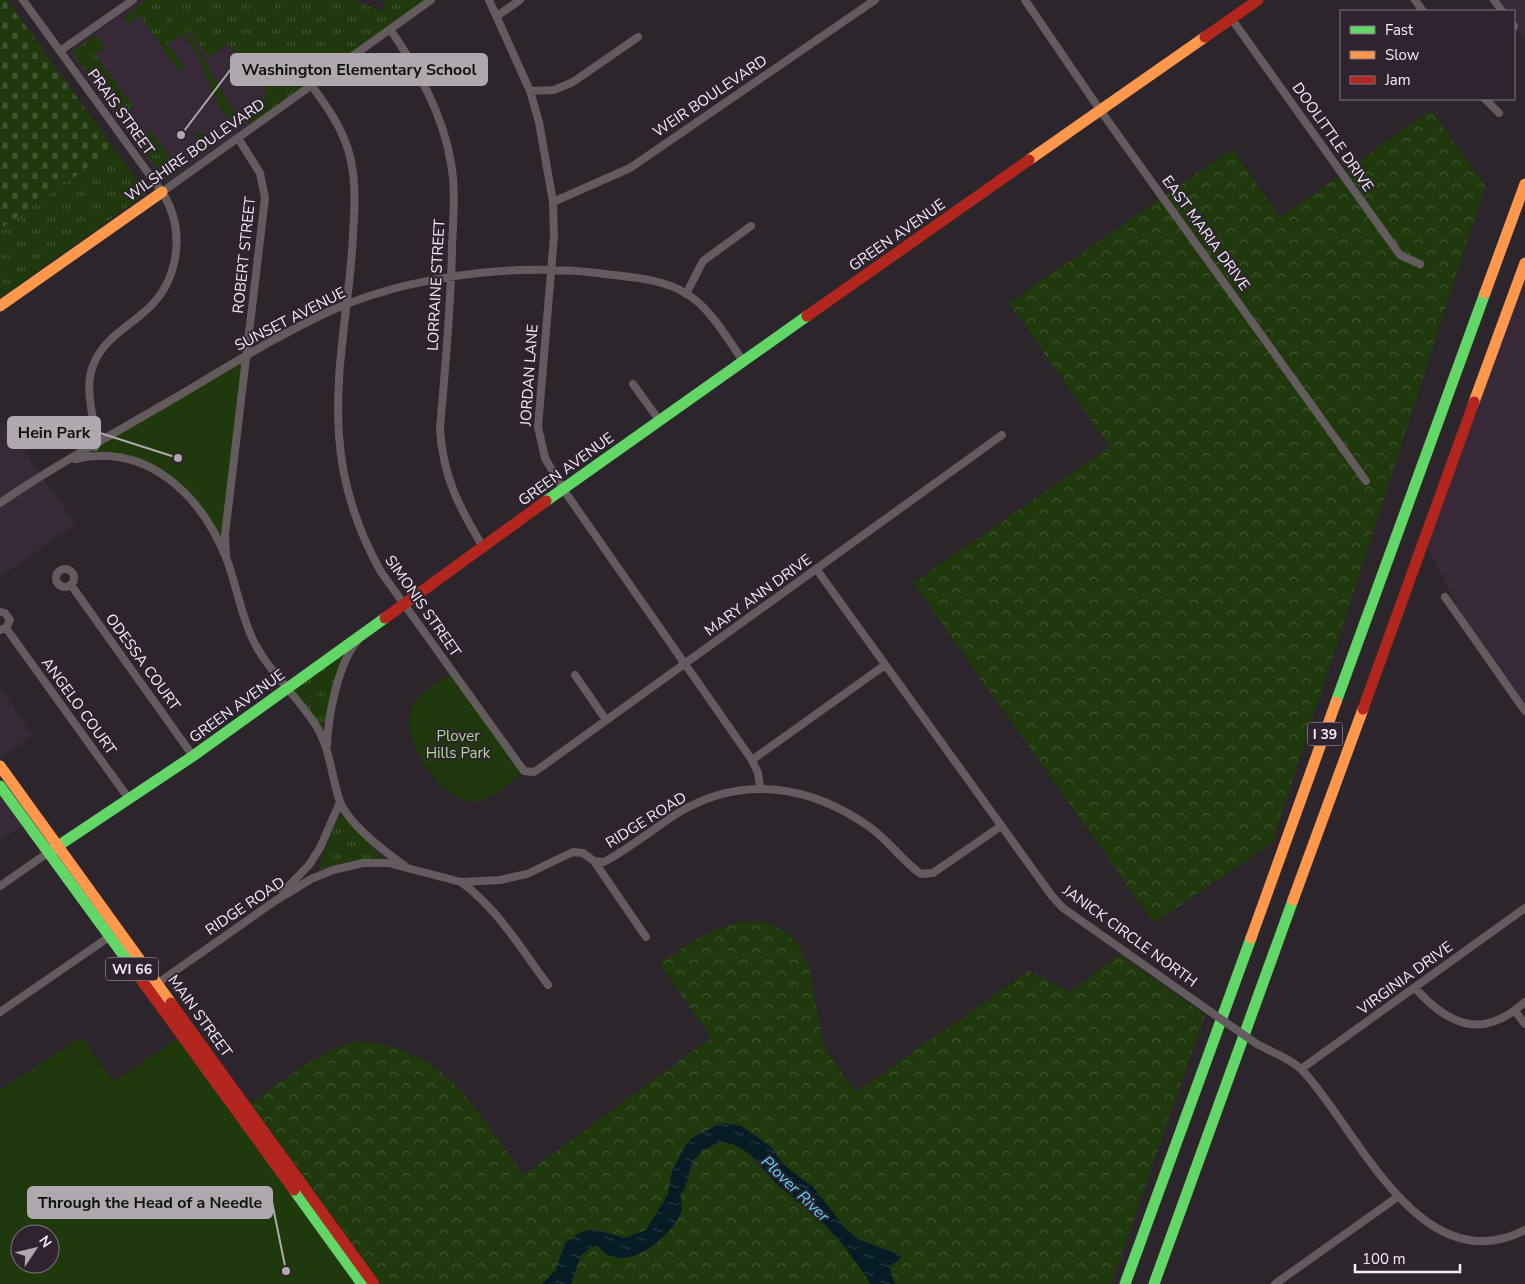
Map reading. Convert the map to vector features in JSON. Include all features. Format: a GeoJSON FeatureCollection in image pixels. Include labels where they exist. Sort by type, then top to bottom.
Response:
{"type":"FeatureCollection","features":[{"type":"Feature","properties":{"kind":"main road","name":"GREEN AVENUE"},"geometry":{"type":"LineString","coordinates":[[53,849],[194,756],[659,420],[1258,0]]}},
{"type":"Feature","properties":{"kind":"main road","name":"I 39"},"geometry":{"type":"LineString","coordinates":[[1125,1284],[1525,184]]}},
{"type":"Feature","properties":{"kind":"main road","name":"WILSHIRE BOULEVARD"},"geometry":{"type":"LineString","coordinates":[[0,306],[162,192]]}},
{"type":"Feature","properties":{"kind":"main road","name":"I 39"},"geometry":{"type":"LineString","coordinates":[[1154,1284],[1525,262]]}},
{"type":"Feature","properties":{"kind":"main road","name":"MAIN STREET"},"geometry":{"type":"LineString","coordinates":[[0,766],[109,937],[362,1284]]}},
{"type":"Feature","properties":{"kind":"main road","name":"MAIN STREET"},"geometry":{"type":"LineString","coordinates":[[0,786],[53,849],[158,983],[374,1284]]}},
{"type":"Feature","properties":{"kind":"street","name":"PRAIS STREET"},"geometry":{"type":"LineString","coordinates":[[23,0],[162,192],[175,222],[177,241],[173,267],[167,283],[153,304],[107,342],[95,361],[89,381],[88,393],[95,456]]}},
{"type":"Feature","properties":{"kind":"street"},"geometry":{"type":"LineString","coordinates":[[60,51],[133,0]]}},
{"type":"Feature","properties":{"kind":"street","name":"WILSHIRE BOULEVARD"},"geometry":{"type":"LineString","coordinates":[[162,192],[431,0]]}},
{"type":"Feature","properties":{"kind":"street","name":"JORDAN LANE"},"geometry":{"type":"LineString","coordinates":[[489,0],[530,91],[539,122],[553,202],[554,236],[538,436],[545,458],[563,489],[752,760],[758,773],[760,788]]}},
{"type":"Feature","properties":{"kind":"street"},"geometry":{"type":"LineString","coordinates":[[497,16],[520,0]]}},
{"type":"Feature","properties":{"kind":"street","name":"WEIR BOULEVARD"},"geometry":{"type":"LineString","coordinates":[[553,202],[630,168],[875,0]]}},
{"type":"Feature","properties":{"kind":"street","name":"EAST MARIA DRIVE"},"geometry":{"type":"LineString","coordinates":[[1024,0],[1100,110],[1366,481]]}},
{"type":"Feature","properties":{"kind":"street","name":"DOOLITTLE DRIVE"},"geometry":{"type":"LineString","coordinates":[[1231,18],[1400,255],[1420,264]]}},
{"type":"Feature","properties":{"kind":"street","name":"LORRAINE STREET"},"geometry":{"type":"LineString","coordinates":[[390,29],[421,78],[446,141],[454,191],[452,276],[440,429],[441,445],[452,492],[483,547]]}},
{"type":"Feature","properties":{"kind":"street"},"geometry":{"type":"LineString","coordinates":[[530,91],[554,90],[565,86],[638,37]]}},
{"type":"Feature","properties":{"kind":"street","name":"SIMONIS STREET"},"geometry":{"type":"LineString","coordinates":[[312,86],[339,128],[350,155],[353,176],[354,206],[348,304],[339,402],[339,435],[343,472],[349,499],[369,550],[381,572],[524,771],[529,772]]}},
{"type":"Feature","properties":{"kind":"street"},"geometry":{"type":"LineString","coordinates":[[1487,100],[1498,113]]}},
{"type":"Feature","properties":{"kind":"street","name":"ROBERT STREET"},"geometry":{"type":"LineString","coordinates":[[238,138],[260,173],[266,198],[225,535],[227,560],[237,598],[253,640],[269,668],[316,726],[327,750]]}},
{"type":"Feature","properties":{"kind":"street"},"geometry":{"type":"LineString","coordinates":[[686,294],[703,260],[752,226]]}},
{"type":"Feature","properties":{"kind":"street","name":"SUNSET AVENUE"},"geometry":{"type":"LineString","coordinates":[[0,503],[95,444],[246,356],[314,319],[372,296],[452,276],[551,269],[635,278],[669,286],[699,303],[716,321],[743,361]]}},
{"type":"Feature","properties":{"kind":"street"},"geometry":{"type":"LineString","coordinates":[[632,384],[659,420]]}},
{"type":"Feature","properties":{"kind":"street","name":"MARY ANN DRIVE"},"geometry":{"type":"LineString","coordinates":[[529,772],[540,768],[686,664],[1002,435]]}},
{"type":"Feature","properties":{"kind":"street","name":"ROBERT STREET"},"geometry":{"type":"LineString","coordinates":[[67,461],[95,456],[126,459],[165,475],[194,503],[227,560]]}},
{"type":"Feature","properties":{"kind":"street","name":"JANICK CIRCLE NORTH"},"geometry":{"type":"LineString","coordinates":[[817,570],[1042,884],[1063,908],[1257,1044],[1301,1069],[1326,1098],[1396,1198],[1428,1225],[1463,1240],[1486,1242],[1506,1238],[1525,1230]]}},
{"type":"Feature","properties":{"kind":"street","name":"ODESSA COURT"},"geometry":{"type":"LineString","coordinates":[[71,585],[194,756]]}},
{"type":"Feature","properties":{"kind":"street"},"geometry":{"type":"LineString","coordinates":[[1445,597],[1525,711]]}},
{"type":"Feature","properties":{"kind":"street","name":"ANGELO COURT"},"geometry":{"type":"LineString","coordinates":[[0,612],[9,617],[10,623],[3,629],[129,799]]}},
{"type":"Feature","properties":{"kind":"street"},"geometry":{"type":"LineString","coordinates":[[362,635],[354,644],[346,660],[331,706],[327,750],[340,802],[376,845],[408,869]]}},
{"type":"Feature","properties":{"kind":"street"},"geometry":{"type":"LineString","coordinates":[[752,760],[885,665]]}},
{"type":"Feature","properties":{"kind":"street"},"geometry":{"type":"LineString","coordinates":[[575,675],[606,720]]}},
{"type":"Feature","properties":{"kind":"street","name":"RIDGE ROAD"},"geometry":{"type":"LineString","coordinates":[[158,983],[275,901],[311,879],[340,868],[363,863],[388,863],[461,882],[500,880],[527,874],[573,852],[583,853],[594,861],[604,862],[679,812],[724,794],[760,788],[785,791],[818,799],[846,812],[888,842],[922,874],[932,873],[1000,826]]}},
{"type":"Feature","properties":{"kind":"street"},"geometry":{"type":"LineString","coordinates":[[275,901],[309,865],[320,848],[340,802]]}},
{"type":"Feature","properties":{"kind":"street"},"geometry":{"type":"LineString","coordinates":[[0,886],[53,849]]}},
{"type":"Feature","properties":{"kind":"street"},"geometry":{"type":"LineString","coordinates":[[594,861],[646,937]]}},
{"type":"Feature","properties":{"kind":"street"},"geometry":{"type":"LineString","coordinates":[[461,882],[481,897],[493,910],[548,985]]}},
{"type":"Feature","properties":{"kind":"street","name":"VIRGINIA DRIVE"},"geometry":{"type":"LineString","coordinates":[[1301,1069],[1525,908]]}},
{"type":"Feature","properties":{"kind":"street"},"geometry":{"type":"LineString","coordinates":[[0,1012],[109,937]]}},
{"type":"Feature","properties":{"kind":"street"},"geometry":{"type":"LineString","coordinates":[[1415,988],[1437,1011],[1452,1021],[1482,1023],[1495,1020],[1515,1011],[1525,1002]]}},
{"type":"Feature","properties":{"kind":"street"},"geometry":{"type":"LineString","coordinates":[[1515,1011],[1525,1024]]}},
{"type":"Feature","properties":{"kind":"street"},"geometry":{"type":"LineString","coordinates":[[1275,1284],[1396,1198]]}},
{"type":"Feature","properties":{"kind":"shaded area"},"geometry":{"type":"Polygon","coordinates":[[[142,0],[274,0],[325,70],[165,184],[68,52],[142,0]]]}},
{"type":"Feature","properties":{"kind":"shaded area"},"geometry":{"type":"Polygon","coordinates":[[[1494,0],[1525,0],[1525,41],[1515,27],[1515,10],[1501,10],[1494,0]]]}},
{"type":"Feature","properties":{"kind":"shaded area"},"geometry":{"type":"Polygon","coordinates":[[[1525,263],[1525,704],[1460,612],[1424,541],[1525,263]]]}},
{"type":"Feature","properties":{"kind":"shaded area"},"geometry":{"type":"Polygon","coordinates":[[[4,422],[76,524],[0,577],[0,425],[4,422]]]}},
{"type":"Feature","properties":{"kind":"shaded area"},"geometry":{"type":"Polygon","coordinates":[[[0,687],[33,734],[0,758],[0,687]]]}},
{"type":"Feature","properties":{"kind":"shaded area"},"geometry":{"type":"Polygon","coordinates":[[[0,796],[22,826],[0,841],[0,796]]]}},
{"type":"Feature","properties":{"kind":"green space"},"geometry":{"type":"Polygon","coordinates":[[[0,0],[7,0],[114,149],[0,229],[0,0]]]}},
{"type":"Feature","properties":{"kind":"green space"},"geometry":{"type":"Polygon","coordinates":[[[146,0],[353,0],[383,11],[385,5],[383,0],[425,0],[250,124],[243,114],[266,97],[263,83],[259,76],[250,73],[229,44],[208,57],[188,30],[168,44],[185,67],[179,72],[140,16],[129,24],[123,18],[146,0]]]}},
{"type":"Feature","properties":{"kind":"green space"},"geometry":{"type":"Polygon","coordinates":[[[160,0],[165,0],[197,47],[235,114],[233,116],[248,112],[259,106],[305,71],[309,65],[307,57],[265,0],[270,0],[312,58],[312,71],[244,120],[231,120],[220,108],[195,51],[160,0]]]}},
{"type":"Feature","properties":{"kind":"green space"},"geometry":{"type":"Polygon","coordinates":[[[96,35],[104,47],[95,54],[134,108],[128,114],[117,113],[72,52],[96,35]]]}},
{"type":"Feature","properties":{"kind":"green space"},"geometry":{"type":"Polygon","coordinates":[[[1431,110],[1485,186],[1272,843],[1154,923],[913,583],[1110,447],[1009,303],[1232,149],[1280,218],[1431,110]]]}},
{"type":"Feature","properties":{"kind":"green space"},"geometry":{"type":"Polygon","coordinates":[[[150,130],[172,160],[182,154],[189,163],[165,180],[140,145],[142,134],[150,130]]]}},
{"type":"Feature","properties":{"kind":"green space"},"geometry":{"type":"Polygon","coordinates":[[[199,130],[213,146],[203,153],[195,133],[199,130]]]}},
{"type":"Feature","properties":{"kind":"green space"},"geometry":{"type":"Polygon","coordinates":[[[114,149],[147,193],[0,298],[0,229],[114,149]]]}},
{"type":"Feature","properties":{"kind":"green space"},"geometry":{"type":"Polygon","coordinates":[[[246,356],[230,490],[227,560],[199,510],[165,475],[105,455],[67,461],[246,356]]]}},
{"type":"Feature","properties":{"kind":"green space"},"geometry":{"type":"Polygon","coordinates":[[[338,657],[343,659],[322,729],[294,690],[338,657]]]}},
{"type":"Feature","properties":{"kind":"green space","name":"Plover Hills Park"},"geometry":{"type":"Polygon","coordinates":[[[453,673],[524,771],[497,792],[480,801],[467,800],[453,794],[440,784],[428,770],[412,739],[409,724],[414,705],[429,689],[453,673]]]}},
{"type":"Feature","properties":{"kind":"green space"},"geometry":{"type":"Polygon","coordinates":[[[340,812],[382,859],[350,861],[322,869],[319,867],[340,812]]]}},
{"type":"Feature","properties":{"kind":"green space"},"geometry":{"type":"Polygon","coordinates":[[[756,921],[777,927],[792,938],[802,952],[809,969],[824,1045],[830,1057],[856,1092],[1029,971],[1069,992],[1120,955],[1205,1015],[1111,1284],[895,1284],[889,1267],[896,1263],[899,1254],[859,1240],[845,1228],[814,1188],[783,1164],[770,1146],[741,1126],[728,1123],[714,1126],[692,1138],[685,1146],[672,1171],[668,1194],[646,1230],[625,1238],[593,1229],[565,1243],[556,1270],[542,1284],[381,1284],[251,1103],[300,1068],[341,1046],[357,1042],[381,1044],[414,1056],[434,1067],[452,1082],[482,1117],[524,1175],[711,1038],[660,964],[693,941],[716,930],[729,925],[756,921]]]}},
{"type":"Feature","properties":{"kind":"green space"},"geometry":{"type":"Polygon","coordinates":[[[181,1036],[362,1284],[0,1284],[0,1090],[81,1037],[114,1082],[181,1036]]]}},
{"type":"Feature","properties":{"kind":"green space"},"geometry":{"type":"Polygon","coordinates":[[[719,1142],[736,1145],[744,1150],[776,1183],[801,1202],[839,1240],[871,1284],[571,1284],[580,1259],[592,1247],[598,1246],[615,1257],[644,1252],[685,1189],[694,1160],[703,1151],[719,1142]]]}},
{"type":"Feature","properties":{"kind":"water","name":"Plover River"},"geometry":{"type":"Polygon","coordinates":[[[721,1123],[741,1126],[770,1146],[783,1164],[814,1188],[845,1228],[859,1240],[899,1254],[901,1258],[889,1267],[895,1284],[871,1284],[845,1247],[824,1224],[776,1183],[751,1155],[733,1144],[719,1142],[703,1150],[692,1162],[685,1189],[681,1193],[682,1209],[680,1215],[666,1235],[655,1244],[644,1252],[619,1258],[608,1255],[595,1245],[581,1255],[571,1284],[542,1284],[556,1270],[565,1243],[579,1233],[592,1229],[625,1238],[646,1230],[668,1194],[672,1171],[685,1146],[692,1138],[721,1123]]]}},
{"type":"Feature","properties":{"kind":"traffic: fast"},"geometry":{"type":"LineString","coordinates":[[1336,702],[1485,293]]}},
{"type":"Feature","properties":{"kind":"traffic: fast"},"geometry":{"type":"LineString","coordinates":[[546,501],[807,316]]}},
{"type":"Feature","properties":{"kind":"traffic: fast"},"geometry":{"type":"LineString","coordinates":[[52,850],[193,756],[385,618]]}},
{"type":"Feature","properties":{"kind":"traffic: fast"},"geometry":{"type":"LineString","coordinates":[[0,786],[132,967]]}},
{"type":"Feature","properties":{"kind":"traffic: fast"},"geometry":{"type":"LineString","coordinates":[[1154,1284],[1293,900]]}},
{"type":"Feature","properties":{"kind":"traffic: fast"},"geometry":{"type":"LineString","coordinates":[[1125,1284],[1251,938]]}},
{"type":"Feature","properties":{"kind":"traffic: fast"},"geometry":{"type":"LineString","coordinates":[[294,1190],[362,1284]]}},
{"type":"Feature","properties":{"kind":"traffic: slow"},"geometry":{"type":"LineString","coordinates":[[1029,160],[1205,37]]}},
{"type":"Feature","properties":{"kind":"traffic: slow"},"geometry":{"type":"LineString","coordinates":[[1485,293],[1525,184]]}},
{"type":"Feature","properties":{"kind":"traffic: slow"},"geometry":{"type":"LineString","coordinates":[[0,306],[162,192]]}},
{"type":"Feature","properties":{"kind":"traffic: slow"},"geometry":{"type":"LineString","coordinates":[[1474,402],[1525,263]]}},
{"type":"Feature","properties":{"kind":"traffic: slow"},"geometry":{"type":"LineString","coordinates":[[1251,938],[1336,702]]}},
{"type":"Feature","properties":{"kind":"traffic: slow"},"geometry":{"type":"LineString","coordinates":[[1293,900],[1363,709]]}},
{"type":"Feature","properties":{"kind":"traffic: slow"},"geometry":{"type":"LineString","coordinates":[[0,766],[171,1003]]}},
{"type":"Feature","properties":{"kind":"traffic: jam"},"geometry":{"type":"LineString","coordinates":[[1205,37],[1258,0]]}},
{"type":"Feature","properties":{"kind":"traffic: jam"},"geometry":{"type":"LineString","coordinates":[[807,316],[1029,160]]}},
{"type":"Feature","properties":{"kind":"traffic: jam"},"geometry":{"type":"LineString","coordinates":[[1363,709],[1474,402]]}},
{"type":"Feature","properties":{"kind":"traffic: jam"},"geometry":{"type":"LineString","coordinates":[[385,618],[546,501]]}},
{"type":"Feature","properties":{"kind":"traffic: jam"},"geometry":{"type":"LineString","coordinates":[[132,967],[294,1190]]}},
{"type":"Feature","properties":{"kind":"traffic: jam"},"geometry":{"type":"LineString","coordinates":[[171,1003],[374,1284]]}},
{"type":"Feature","properties":{"kind":"place","name":"Washington Elementary School"},"geometry":{"type":"Point","coordinates":[181,135]}},
{"type":"Feature","properties":{"kind":"place","name":"Hein Park"},"geometry":{"type":"Point","coordinates":[178,458]}},
{"type":"Feature","properties":{"kind":"place","name":"Through the Head of a Needle"},"geometry":{"type":"Point","coordinates":[286,1271]}}]}
